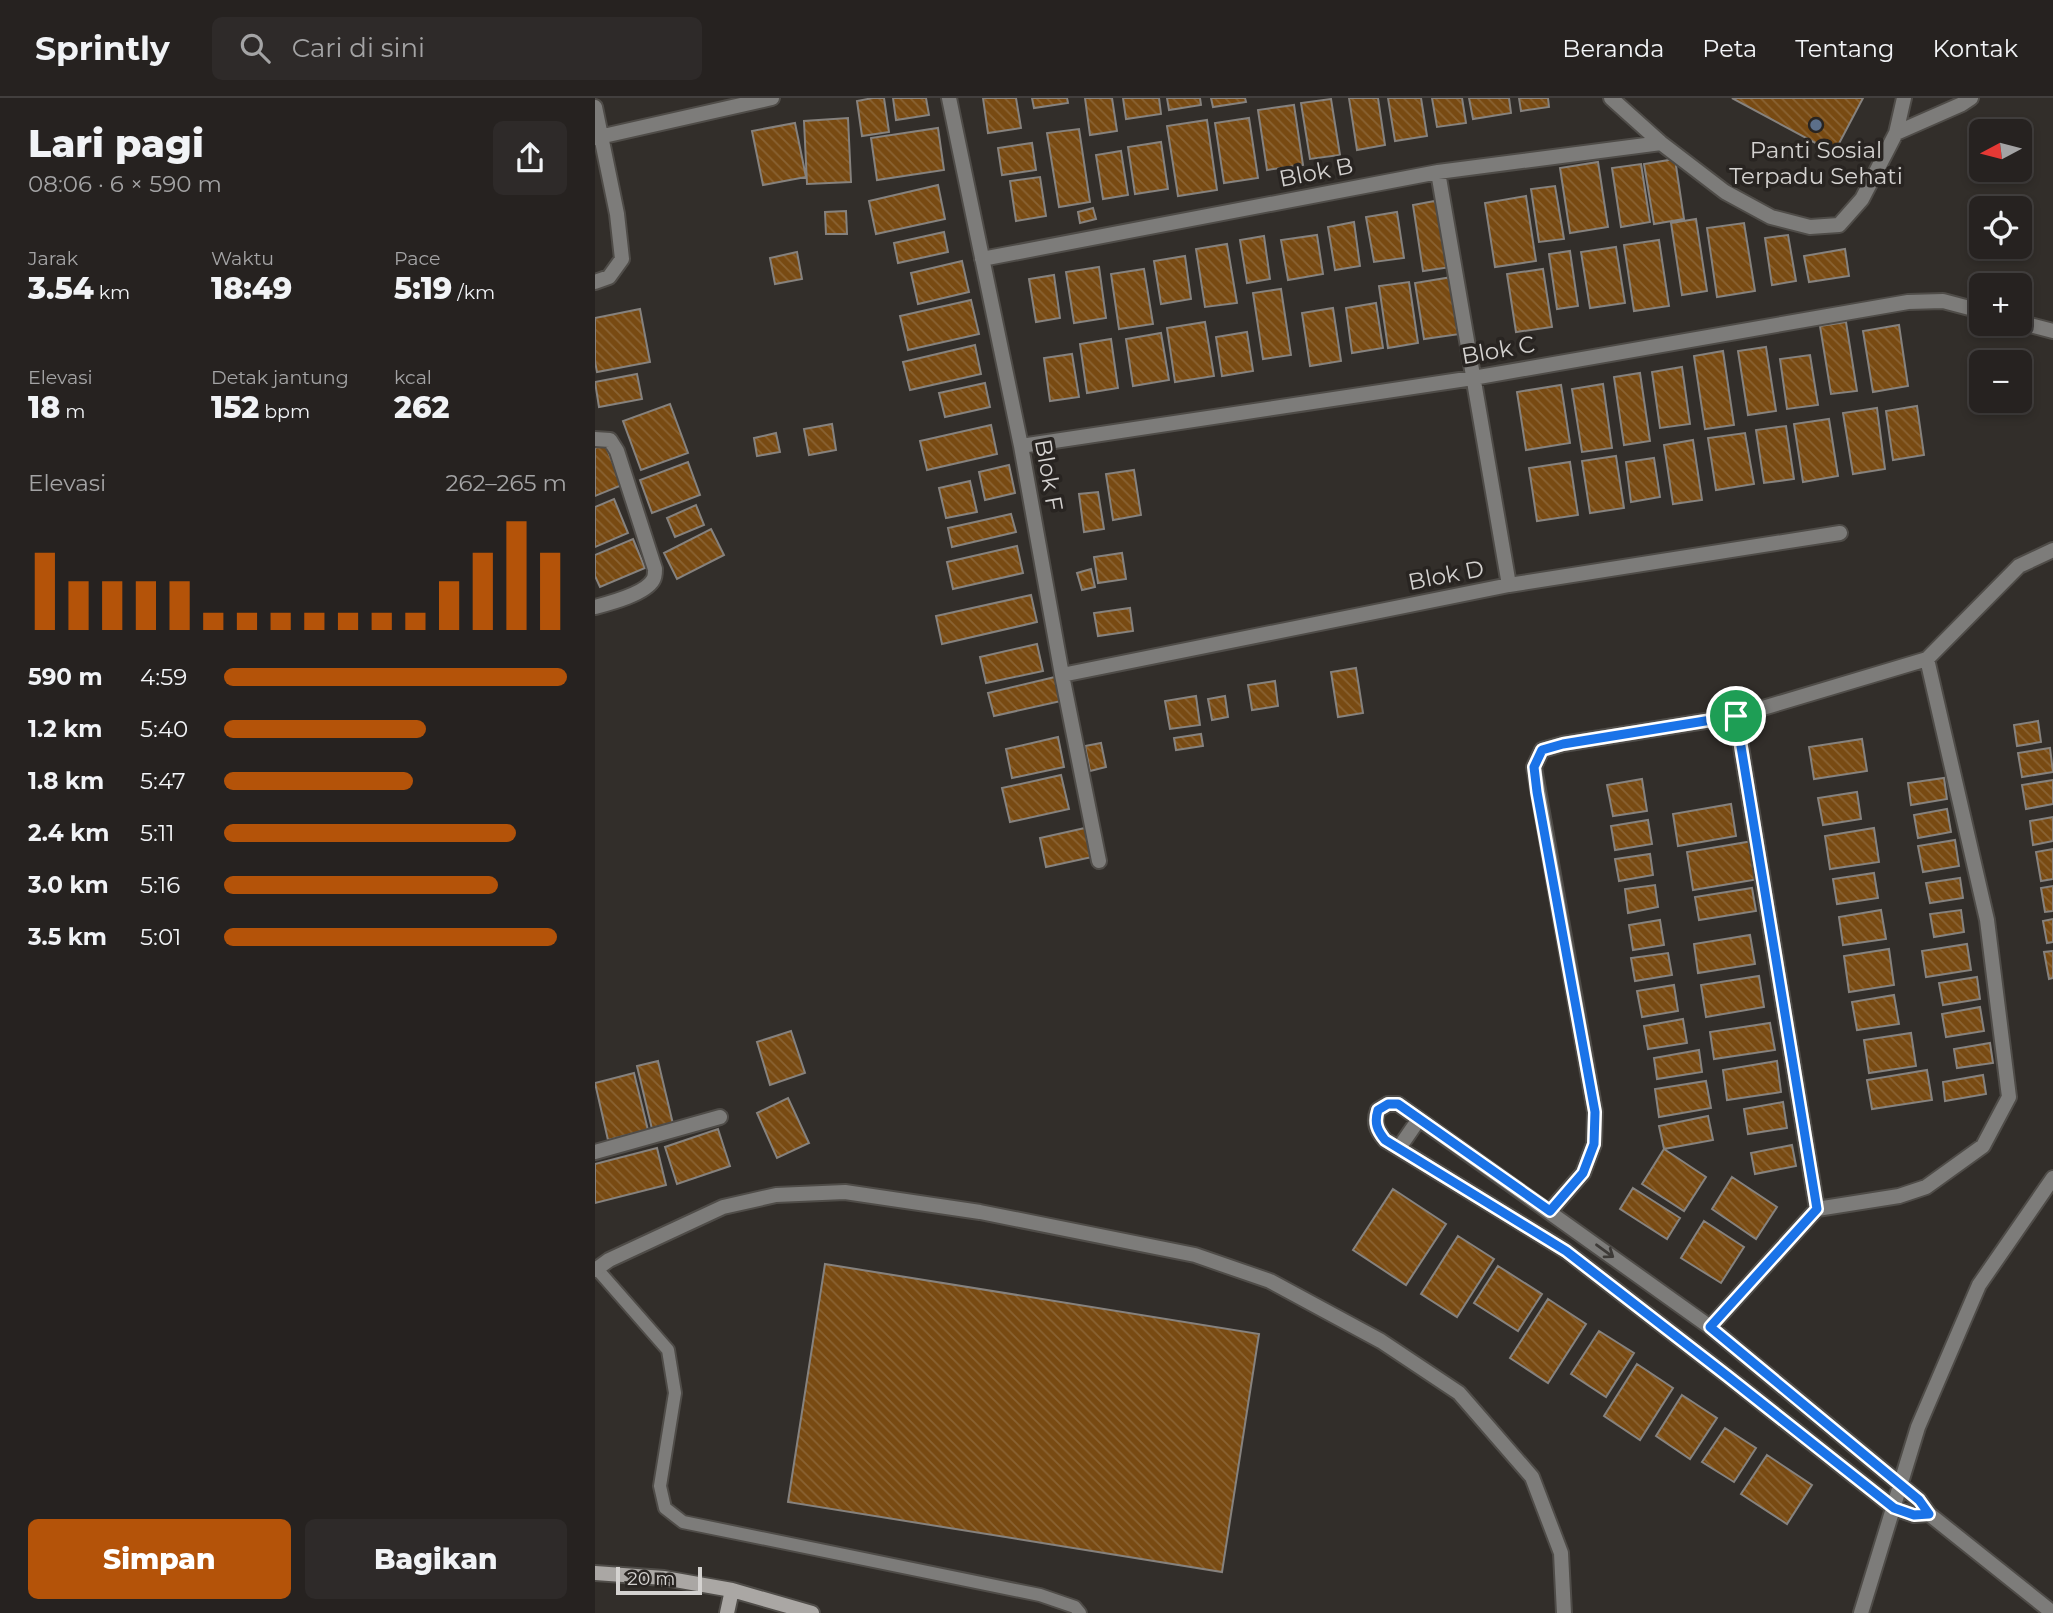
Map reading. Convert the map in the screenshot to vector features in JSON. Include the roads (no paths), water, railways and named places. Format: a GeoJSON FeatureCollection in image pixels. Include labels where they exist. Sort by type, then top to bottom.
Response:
{"type":"FeatureCollection","features":[{"type":"Feature","properties":{"kind":"street"},"geometry":{"type":"LineString","coordinates":[[598,137],[772,98]]}},
{"type":"Feature","properties":{"kind":"street","name":"Blok F"},"geometry":{"type":"LineString","coordinates":[[949,98],[1021,446],[1098,861]]}},
{"type":"Feature","properties":{"kind":"street"},"geometry":{"type":"LineString","coordinates":[[1611,98],[1661,143],[1725,192],[1771,217],[1810,227],[1839,225],[1863,200],[1896,133],[1904,98]]}},
{"type":"Feature","properties":{"kind":"street"},"geometry":{"type":"LineString","coordinates":[[1896,133],[1971,98]]}},
{"type":"Feature","properties":{"kind":"street"},"geometry":{"type":"LineString","coordinates":[[595,107],[598,137],[617,214],[622,259],[609,277],[595,282]]}},
{"type":"Feature","properties":{"kind":"street","name":"Blok B"},"geometry":{"type":"LineString","coordinates":[[982,258],[1438,172],[1661,143]]}},
{"type":"Feature","properties":{"kind":"street"},"geometry":{"type":"LineString","coordinates":[[1438,172],[1509,586]]}},
{"type":"Feature","properties":{"kind":"street","name":"Blok C"},"geometry":{"type":"LineString","coordinates":[[1021,446],[1473,378],[1907,302],[1943,301],[1969,308]]}},
{"type":"Feature","properties":{"kind":"street"},"geometry":{"type":"LineString","coordinates":[[2032,325],[2053,331]]}},
{"type":"Feature","properties":{"kind":"street"},"geometry":{"type":"LineString","coordinates":[[595,439],[610,440],[617,451],[655,569],[653,580],[644,589],[595,607]]}},
{"type":"Feature","properties":{"kind":"street","name":"Blok D"},"geometry":{"type":"LineString","coordinates":[[1062,676],[1509,586],[1840,533]]}},
{"type":"Feature","properties":{"kind":"street"},"geometry":{"type":"LineString","coordinates":[[1550,1211],[1583,1173],[1594,1144],[1595,1112],[1537,792],[1534,767],[1542,750],[1563,744],[1736,716],[1927,659],[2019,566],[2053,550]]}},
{"type":"Feature","properties":{"kind":"street"},"geometry":{"type":"LineString","coordinates":[[1710,1327],[1817,1209],[1899,1196],[1926,1187],[1983,1146],[2008,1097],[1987,920],[1927,659]]}},
{"type":"Feature","properties":{"kind":"street"},"geometry":{"type":"LineString","coordinates":[[1736,716],[1817,1209]]}},
{"type":"Feature","properties":{"kind":"street"},"geometry":{"type":"LineString","coordinates":[[1929,1514],[1914,1515],[1894,1508],[1566,1251],[1385,1140],[1378,1131],[1375,1119],[1378,1110],[1388,1104],[1398,1104],[1710,1327],[1919,1500],[1929,1514],[2053,1613]]}},
{"type":"Feature","properties":{"kind":"street"},"geometry":{"type":"LineString","coordinates":[[595,1152],[720,1117]]}},
{"type":"Feature","properties":{"kind":"street"},"geometry":{"type":"LineString","coordinates":[[1399,1148],[1419,1119]]}},
{"type":"Feature","properties":{"kind":"street"},"geometry":{"type":"LineString","coordinates":[[1861,1613],[1918,1427],[1979,1285],[2053,1178]]}},
{"type":"Feature","properties":{"kind":"street"},"geometry":{"type":"LineString","coordinates":[[596,1270],[609,1260],[723,1207],[776,1195],[845,1192],[981,1212],[1195,1255],[1270,1281],[1381,1341],[1459,1393],[1532,1477],[1561,1553],[1564,1613]]}},
{"type":"Feature","properties":{"kind":"street"},"geometry":{"type":"LineString","coordinates":[[595,1573],[664,1578],[732,1590],[811,1613]]}},
{"type":"Feature","properties":{"kind":"street"},"geometry":{"type":"LineString","coordinates":[[727,1613],[732,1590]]}},
{"type":"Feature","properties":{"kind":"lane"},"geometry":{"type":"LineString","coordinates":[[596,1270],[668,1350],[675,1393],[660,1486],[665,1508],[683,1522],[1040,1595],[1075,1607],[1080,1613]]}},
{"type":"Feature","properties":{"kind":"place","name":"Panti Sosial Terpadu Sehati"},"geometry":{"type":"Point","coordinates":[1816,125]}}]}
